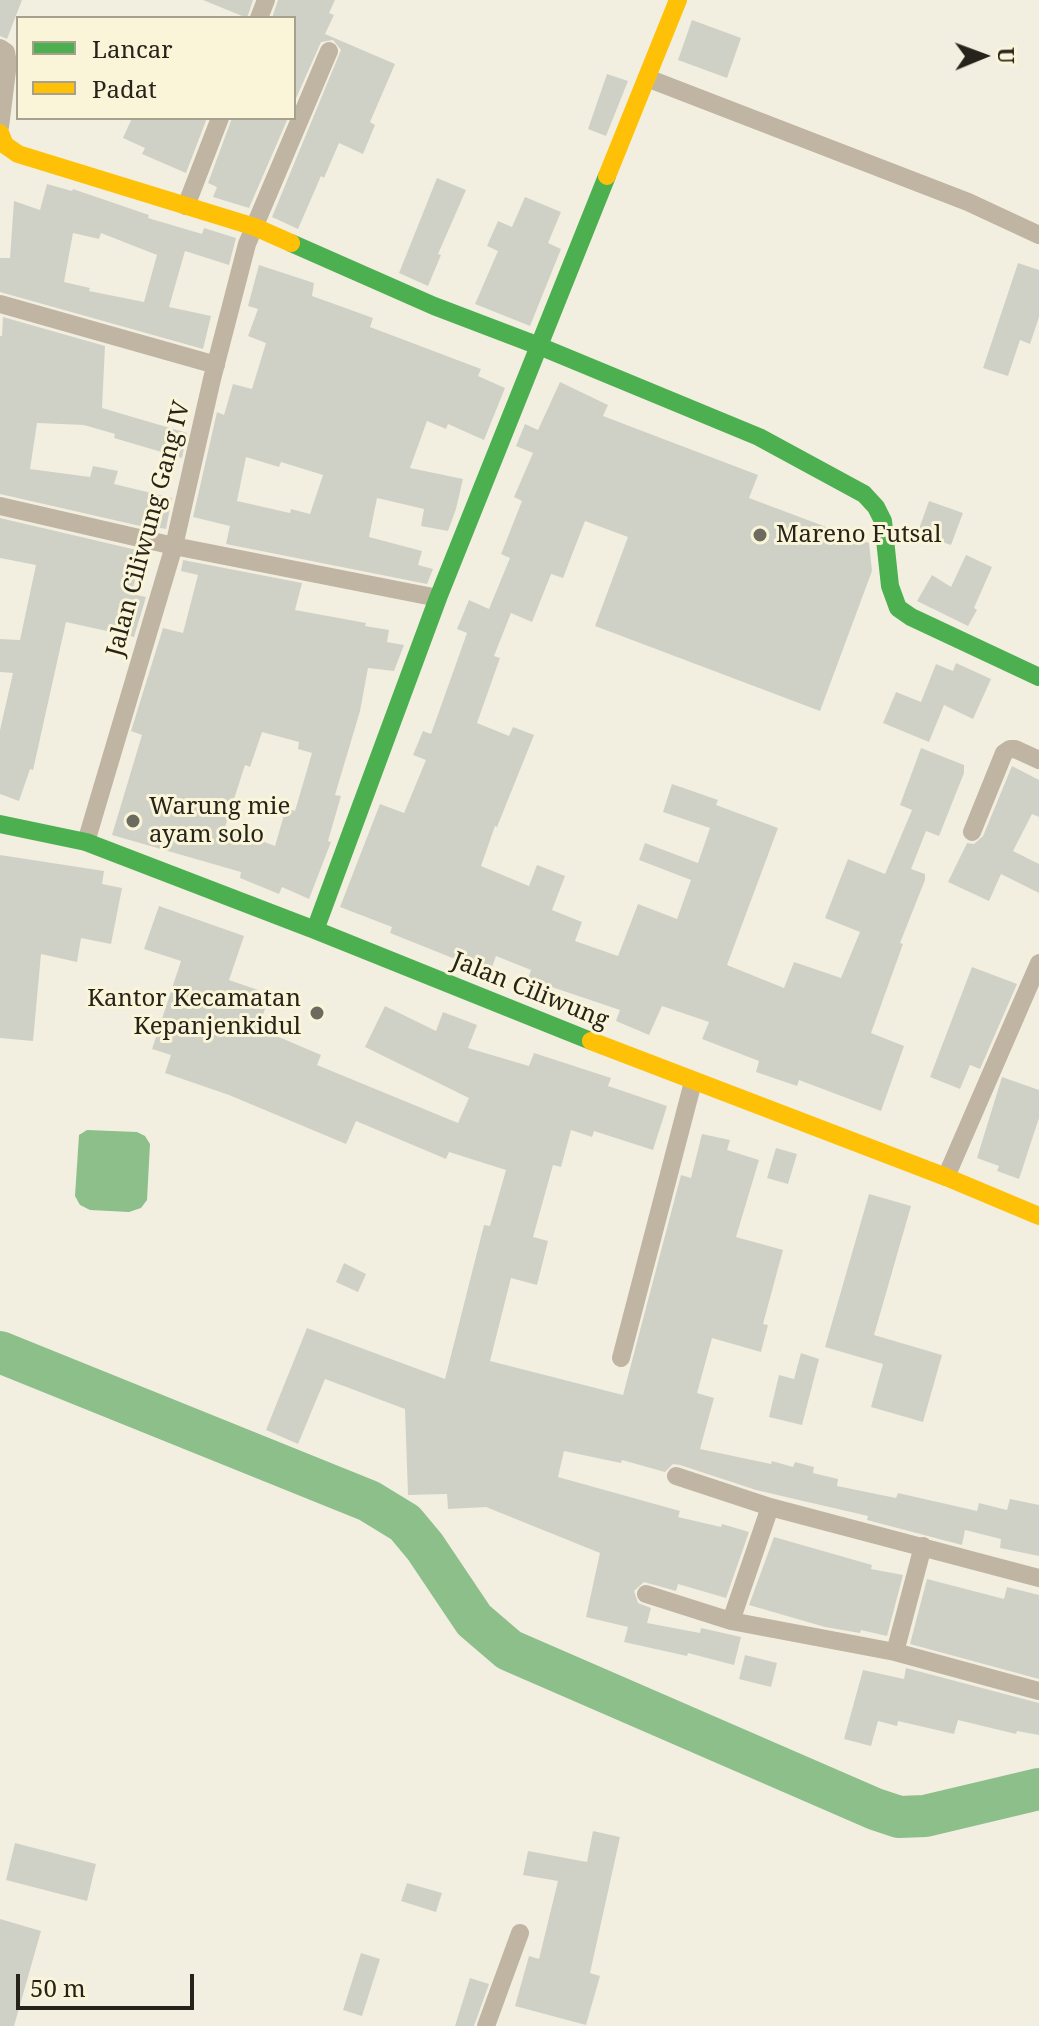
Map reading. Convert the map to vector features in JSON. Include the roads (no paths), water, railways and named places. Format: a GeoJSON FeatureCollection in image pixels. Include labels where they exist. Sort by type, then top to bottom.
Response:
{"type":"FeatureCollection","features":[{"type":"Feature","properties":{"kind":"street"},"geometry":{"type":"LineString","coordinates":[[315,930],[438,598],[678,0]]}},
{"type":"Feature","properties":{"kind":"street"},"geometry":{"type":"LineString","coordinates":[[0,48],[6,52],[8,63],[0,130],[5,145],[18,154],[255,227],[434,306],[759,437],[864,494],[876,507],[883,521],[890,586],[898,608],[1039,677]]}},
{"type":"Feature","properties":{"kind":"street","name":"Jalan Ciliwung Gang IV"},"geometry":{"type":"LineString","coordinates":[[86,842],[174,546],[247,244],[329,51]]}},
{"type":"Feature","properties":{"kind":"street"},"geometry":{"type":"LineString","coordinates":[[647,78],[968,202],[1039,235]]}},
{"type":"Feature","properties":{"kind":"street"},"geometry":{"type":"LineString","coordinates":[[186,206],[219,120]]}},
{"type":"Feature","properties":{"kind":"street"},"geometry":{"type":"LineString","coordinates":[[0,304],[216,365]]}},
{"type":"Feature","properties":{"kind":"street"},"geometry":{"type":"LineString","coordinates":[[0,506],[174,546],[438,598]]}},
{"type":"Feature","properties":{"kind":"street"},"geometry":{"type":"LineString","coordinates":[[972,832],[1004,753],[1015,749],[1039,760]]}},
{"type":"Feature","properties":{"kind":"street","name":"Jalan Ciliwung"},"geometry":{"type":"LineString","coordinates":[[0,824],[86,842],[1039,1216]]}},
{"type":"Feature","properties":{"kind":"street"},"geometry":{"type":"LineString","coordinates":[[946,1177],[1039,963]]}},
{"type":"Feature","properties":{"kind":"street"},"geometry":{"type":"LineString","coordinates":[[621,1358],[693,1082]]}},
{"type":"Feature","properties":{"kind":"street"},"geometry":{"type":"LineString","coordinates":[[676,1476],[770,1507],[1039,1578]]}},
{"type":"Feature","properties":{"kind":"street"},"geometry":{"type":"LineString","coordinates":[[731,1621],[770,1507]]}},
{"type":"Feature","properties":{"kind":"street"},"geometry":{"type":"LineString","coordinates":[[895,1652],[923,1546]]}},
{"type":"Feature","properties":{"kind":"street"},"geometry":{"type":"LineString","coordinates":[[646,1594],[731,1621],[895,1652],[1039,1691]]}},
{"type":"Feature","properties":{"kind":"street"},"geometry":{"type":"LineString","coordinates":[[486,2026],[520,1933]]}},
{"type":"Feature","properties":{"kind":"waterway"},"geometry":{"type":"LineString","coordinates":[[0,1352],[369,1501],[405,1523],[474,1620],[509,1650],[875,1809],[899,1817],[925,1816],[1039,1789]]}},
{"type":"Feature","properties":{"kind":"place","name":"Mareno Futsal"},"geometry":{"type":"Point","coordinates":[760,535]}},
{"type":"Feature","properties":{"kind":"place","name":"Warung mie ayam solo"},"geometry":{"type":"Point","coordinates":[133,821]}},
{"type":"Feature","properties":{"kind":"place","name":"Kantor Kecamatan Kepanjenkidul"},"geometry":{"type":"Point","coordinates":[317,1013]}}]}
